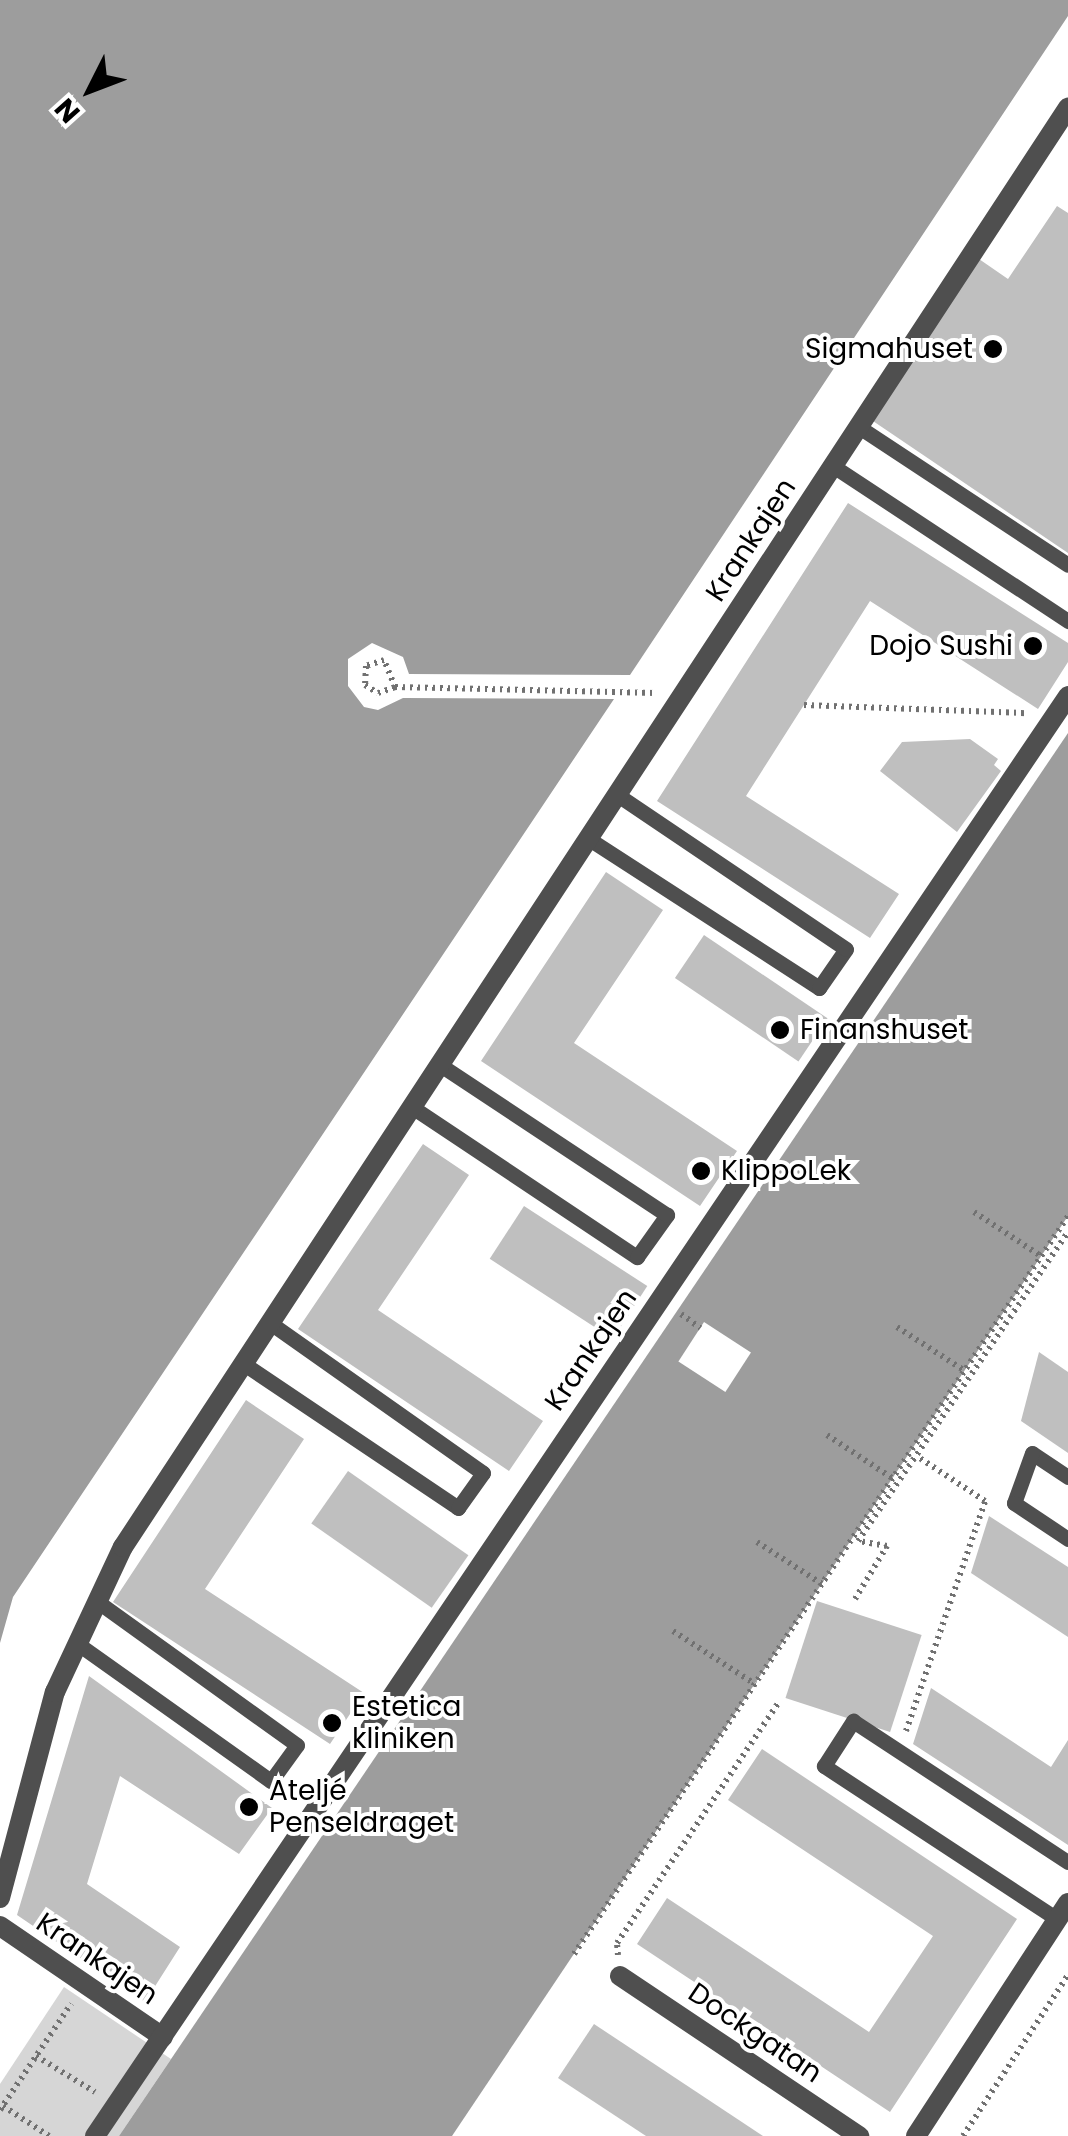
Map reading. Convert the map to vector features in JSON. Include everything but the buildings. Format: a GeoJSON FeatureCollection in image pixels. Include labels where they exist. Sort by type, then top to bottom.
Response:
{"type":"FeatureCollection","features":[{"type":"Feature","properties":{"kind":"street","name":"Krankajen"},"geometry":{"type":"LineString","coordinates":[[0,1898],[55,1692],[124,1547],[415,1109],[1068,108]]}},
{"type":"Feature","properties":{"kind":"street","name":"Krankajen"},"geometry":{"type":"LineString","coordinates":[[96,2136],[1063,705]]}},
{"type":"Feature","properties":{"kind":"street"},"geometry":{"type":"LineString","coordinates":[[916,2136],[1063,1911]]}},
{"type":"Feature","properties":{"kind":"street","name":"Krankajen"},"geometry":{"type":"LineString","coordinates":[[0,1926],[163,2037]]}},
{"type":"Feature","properties":{"kind":"street","name":"Dockgatan"},"geometry":{"type":"LineString","coordinates":[[620,1976],[859,2136]]}},
{"type":"Feature","properties":{"kind":"lane"},"geometry":{"type":"LineString","coordinates":[[859,427],[1068,565]]}},
{"type":"Feature","properties":{"kind":"lane","name":"Krankajen"},"geometry":{"type":"LineString","coordinates":[[832,466],[1068,621]]}},
{"type":"Feature","properties":{"kind":"lane"},"geometry":{"type":"LineString","coordinates":[[590,839],[819,988],[846,949],[618,795]]}},
{"type":"Feature","properties":{"kind":"lane","name":"Krankajen"},"geometry":{"type":"LineString","coordinates":[[415,1109],[637,1256],[666,1215],[442,1066]]}},
{"type":"Feature","properties":{"kind":"lane"},"geometry":{"type":"LineString","coordinates":[[244,1364],[458,1508],[483,1473],[270,1323]]}},
{"type":"Feature","properties":{"kind":"lane"},"geometry":{"type":"LineString","coordinates":[[1068,1477],[1032,1453],[1014,1503],[1068,1539]]}},
{"type":"Feature","properties":{"kind":"lane"},"geometry":{"type":"LineString","coordinates":[[78,1644],[271,1780],[297,1744],[98,1602]]}},
{"type":"Feature","properties":{"kind":"lane"},"geometry":{"type":"LineString","coordinates":[[1063,1911],[824,1766],[853,1721],[1068,1862]]}},
{"type":"Feature","properties":{"kind":"path"},"geometry":{"type":"LineString","coordinates":[[395,687],[384,660],[366,666],[365,685],[378,692],[395,687],[642,689],[680,700]]}},
{"type":"Feature","properties":{"kind":"path"},"geometry":{"type":"LineString","coordinates":[[804,704],[1063,705]]}},
{"type":"Feature","properties":{"kind":"path"},"geometry":{"type":"LineString","coordinates":[[974,1212],[1041,1256]]}},
{"type":"Feature","properties":{"kind":"path"},"geometry":{"type":"LineString","coordinates":[[574,1954],[1068,1216]]}},
{"type":"Feature","properties":{"kind":"path"},"geometry":{"type":"LineString","coordinates":[[855,1599],[887,1546],[858,1541],[1068,1232]]}},
{"type":"Feature","properties":{"kind":"path"},"geometry":{"type":"LineString","coordinates":[[676,1312],[700,1328]]}},
{"type":"Feature","properties":{"kind":"path"},"geometry":{"type":"LineString","coordinates":[[896,1328],[965,1371]]}},
{"type":"Feature","properties":{"kind":"path"},"geometry":{"type":"LineString","coordinates":[[827,1436],[892,1478]]}},
{"type":"Feature","properties":{"kind":"path"},"geometry":{"type":"LineString","coordinates":[[900,1752],[985,1502],[918,1457]]}},
{"type":"Feature","properties":{"kind":"path"},"geometry":{"type":"LineString","coordinates":[[757,1542],[822,1584]]}},
{"type":"Feature","properties":{"kind":"path"},"geometry":{"type":"LineString","coordinates":[[673,1630],[755,1684]]}},
{"type":"Feature","properties":{"kind":"path"},"geometry":{"type":"LineString","coordinates":[[620,1976],[617,1943],[778,1702]]}},
{"type":"Feature","properties":{"kind":"path"},"geometry":{"type":"LineString","coordinates":[[963,2136],[1068,1975]]}},
{"type":"Feature","properties":{"kind":"path"},"geometry":{"type":"LineString","coordinates":[[49,2136],[1,2108],[72,2002],[88,2013]]}},
{"type":"Feature","properties":{"kind":"path"},"geometry":{"type":"LineString","coordinates":[[36,2056],[116,2105]]}},
{"type":"Feature","properties":{"kind":"shaded area"},"geometry":{"type":"Polygon","coordinates":[[[0,0],[1068,0],[1068,16],[630,675],[409,674],[403,657],[372,643],[348,659],[348,686],[364,707],[378,710],[403,698],[614,699],[13,1597],[0,1643],[0,0]]]}},
{"type":"Feature","properties":{"kind":"shaded area"},"geometry":{"type":"Polygon","coordinates":[[[1068,733],[1068,1216],[452,2136],[119,2136],[1068,733]]]}},
{"type":"Feature","properties":{"kind":"shaded area"},"geometry":{"type":"Polygon","coordinates":[[[64,1987],[171,2059],[119,2136],[0,2136],[0,2084],[64,1987]]]}},
{"type":"Feature","properties":{"kind":"pier"},"geometry":{"type":"Polygon","coordinates":[[[704,1322],[751,1352],[725,1392],[678,1361],[704,1322]]]}},
{"type":"Feature","properties":{"kind":"place","name":"Sigmahuset"},"geometry":{"type":"Point","coordinates":[993,349]}},
{"type":"Feature","properties":{"kind":"place","name":"Dojo Sushi"},"geometry":{"type":"Point","coordinates":[1033,646]}},
{"type":"Feature","properties":{"kind":"place","name":"Finanshuset"},"geometry":{"type":"Point","coordinates":[780,1030]}},
{"type":"Feature","properties":{"kind":"place","name":"KlippoLek"},"geometry":{"type":"Point","coordinates":[701,1171]}},
{"type":"Feature","properties":{"kind":"place","name":"Estetica kliniken"},"geometry":{"type":"Point","coordinates":[332,1723]}},
{"type":"Feature","properties":{"kind":"place","name":"Ateljé Penseldraget"},"geometry":{"type":"Point","coordinates":[249,1807]}}]}
